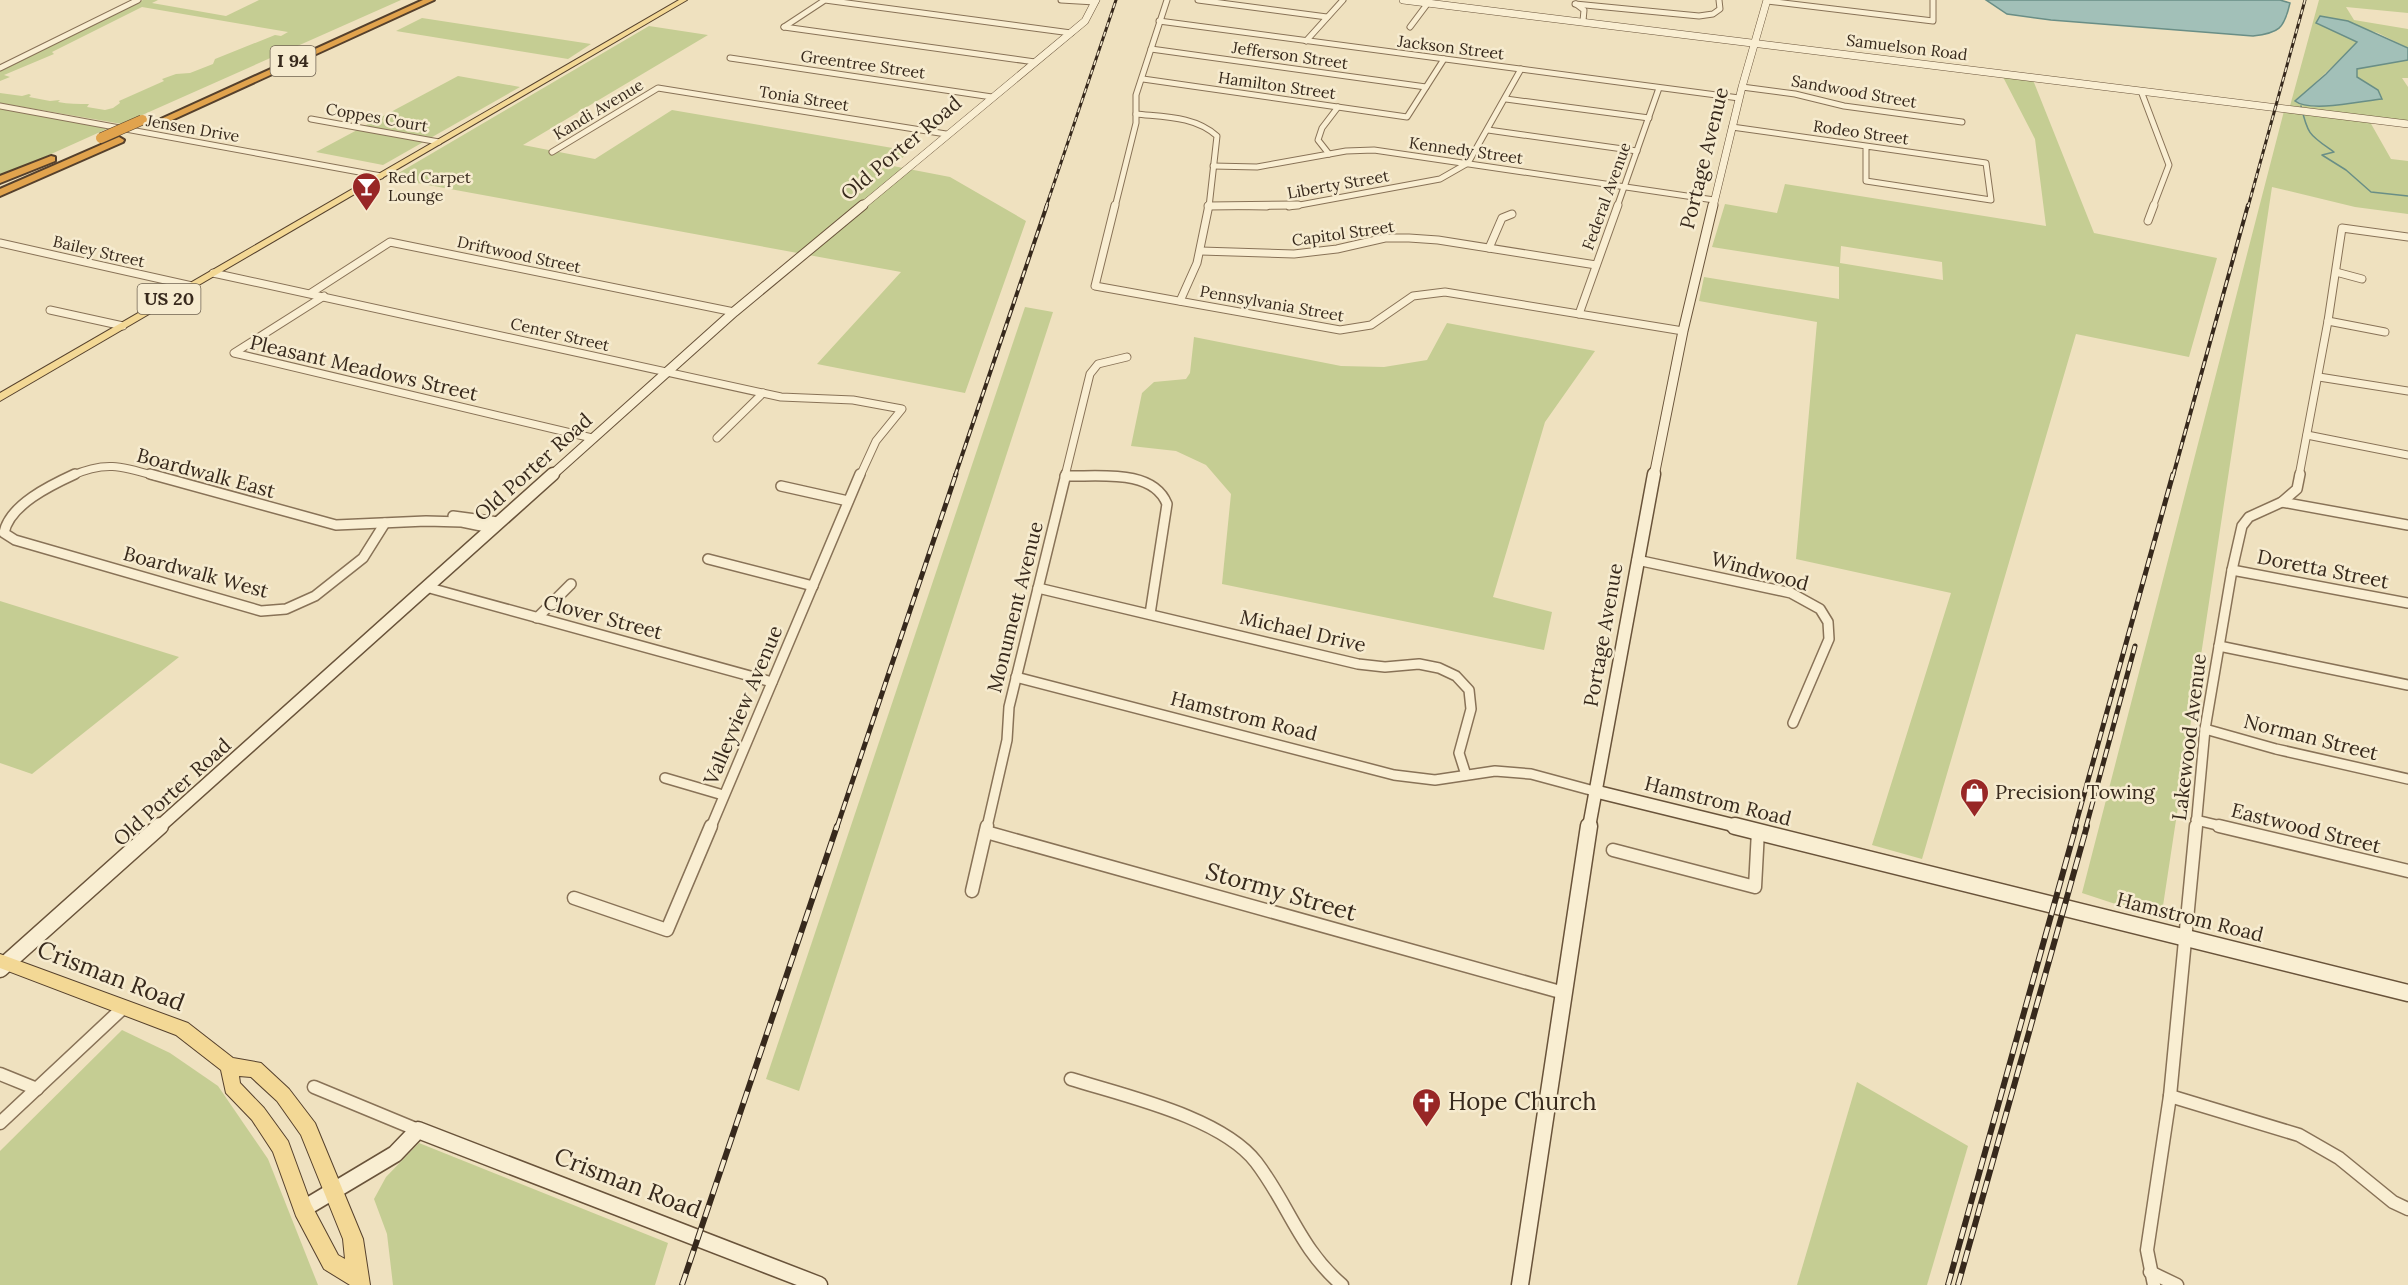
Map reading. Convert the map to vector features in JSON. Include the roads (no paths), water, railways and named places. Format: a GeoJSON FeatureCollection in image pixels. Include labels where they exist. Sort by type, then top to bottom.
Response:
{"type":"FeatureCollection","features":[{"type":"Feature","properties":{"kind":"highway","name":"I 94"},"geometry":{"type":"LineString","coordinates":[[0,182],[411,0]]}},
{"type":"Feature","properties":{"kind":"highway","name":"I 94"},"geometry":{"type":"LineString","coordinates":[[0,194],[430,0]]}},
{"type":"Feature","properties":{"kind":"main road","name":"US 20"},"geometry":{"type":"LineString","coordinates":[[0,398],[684,0]]}},
{"type":"Feature","properties":{"kind":"main road","name":"Crisman Road"},"geometry":{"type":"LineString","coordinates":[[2,965],[182,1029],[229,1066],[255,1069],[283,1095],[308,1129],[356,1246],[358,1281]]}},
{"type":"Feature","properties":{"kind":"main road","name":"Crisman Road"},"geometry":{"type":"LineString","coordinates":[[229,1066],[232,1087],[258,1114],[281,1147],[303,1209],[331,1262],[358,1281]]}},
{"type":"Feature","properties":{"kind":"street"},"geometry":{"type":"LineString","coordinates":[[0,68],[138,0]]}},
{"type":"Feature","properties":{"kind":"street"},"geometry":{"type":"LineString","coordinates":[[1035,62],[784,27],[825,0],[1071,33]]}},
{"type":"Feature","properties":{"kind":"street"},"geometry":{"type":"LineString","coordinates":[[1061,0],[1096,1]]}},
{"type":"Feature","properties":{"kind":"street"},"geometry":{"type":"LineString","coordinates":[[1167,0],[1136,95],[1136,114],[1194,123],[1212,129],[1217,136],[1201,252],[1194,274],[1180,301]]}},
{"type":"Feature","properties":{"kind":"street"},"geometry":{"type":"LineString","coordinates":[[1198,0],[1328,17]]}},
{"type":"Feature","properties":{"kind":"street"},"geometry":{"type":"LineString","coordinates":[[1306,41],[1343,0]]}},
{"type":"Feature","properties":{"kind":"street","name":"Samuelson Road"},"geometry":{"type":"LineString","coordinates":[[1403,0],[2408,124]]}},
{"type":"Feature","properties":{"kind":"street"},"geometry":{"type":"LineString","coordinates":[[1576,4],[1640,8],[1690,16],[1707,16],[1720,9],[1719,0]]}},
{"type":"Feature","properties":{"kind":"street"},"geometry":{"type":"LineString","coordinates":[[1767,0],[1933,21],[1933,0]]}},
{"type":"Feature","properties":{"kind":"street","name":"Portage Avenue"},"geometry":{"type":"LineString","coordinates":[[1520,1285],[1594,791],[1637,560],[1683,332],[1740,93],[1767,0]]}},
{"type":"Feature","properties":{"kind":"street","name":"Old Porter Road"},"geometry":{"type":"LineString","coordinates":[[2,965],[734,312],[946,134],[1071,33],[1091,13],[1096,1]]}},
{"type":"Feature","properties":{"kind":"street"},"geometry":{"type":"LineString","coordinates":[[1410,27],[1428,3]]}},
{"type":"Feature","properties":{"kind":"street"},"geometry":{"type":"LineString","coordinates":[[1574,20],[1576,4]]}},
{"type":"Feature","properties":{"kind":"street"},"geometry":{"type":"LineString","coordinates":[[1576,4],[1584,10],[1583,21]]}},
{"type":"Feature","properties":{"kind":"street","name":"Jackson Street"},"geometry":{"type":"LineString","coordinates":[[1159,21],[1659,87],[1740,93]]}},
{"type":"Feature","properties":{"kind":"street","name":"Jefferson Street"},"geometry":{"type":"LineString","coordinates":[[1151,50],[1426,87]]}},
{"type":"Feature","properties":{"kind":"street","name":"Greentree Street"},"geometry":{"type":"LineString","coordinates":[[730,58],[992,97]]}},
{"type":"Feature","properties":{"kind":"street"},"geometry":{"type":"LineString","coordinates":[[1426,87],[1444,59]]}},
{"type":"Feature","properties":{"kind":"street"},"geometry":{"type":"LineString","coordinates":[[1468,163],[1521,69]]}},
{"type":"Feature","properties":{"kind":"street","name":"Hamilton Street"},"geometry":{"type":"LineString","coordinates":[[1143,79],[1407,117],[1426,87]]}},
{"type":"Feature","properties":{"kind":"street","name":"Federal Avenue"},"geometry":{"type":"LineString","coordinates":[[1579,314],[1659,87]]}},
{"type":"Feature","properties":{"kind":"street","name":"Tonia Street"},"geometry":{"type":"LineString","coordinates":[[658,88],[946,134]]}},
{"type":"Feature","properties":{"kind":"street","name":"Kandi Avenue"},"geometry":{"type":"LineString","coordinates":[[552,152],[658,88]]}},
{"type":"Feature","properties":{"kind":"street"},"geometry":{"type":"LineString","coordinates":[[2141,91],[2169,165],[2148,221]]}},
{"type":"Feature","properties":{"kind":"street","name":"Sandwood Street"},"geometry":{"type":"LineString","coordinates":[[1740,93],[1795,94],[1844,106],[1962,122]]}},
{"type":"Feature","properties":{"kind":"street"},"geometry":{"type":"LineString","coordinates":[[1506,99],[1648,118]]}},
{"type":"Feature","properties":{"kind":"street","name":"Jensen Drive"},"geometry":{"type":"LineString","coordinates":[[0,106],[381,176]]}},
{"type":"Feature","properties":{"kind":"street"},"geometry":{"type":"LineString","coordinates":[[1329,154],[1318,140],[1319,134],[1338,107]]}},
{"type":"Feature","properties":{"kind":"street","name":"Pennsylvania Street"},"geometry":{"type":"LineString","coordinates":[[1136,114],[1136,123],[1095,286],[1340,330],[1368,328],[1382,320],[1404,300],[1419,294],[1438,291],[1458,292],[1683,332]]}},
{"type":"Feature","properties":{"kind":"street","name":"Coppes Court"},"geometry":{"type":"LineString","coordinates":[[311,119],[439,142]]}},
{"type":"Feature","properties":{"kind":"street","name":"Rodeo Street"},"geometry":{"type":"LineString","coordinates":[[1732,127],[1986,163],[1991,200],[1866,182],[1866,146]]}},
{"type":"Feature","properties":{"kind":"street"},"geometry":{"type":"LineString","coordinates":[[1488,130],[1637,151]]}},
{"type":"Feature","properties":{"kind":"street","name":"Kennedy Street"},"geometry":{"type":"LineString","coordinates":[[1213,166],[1257,167],[1329,154],[1374,150],[1714,200]]}},
{"type":"Feature","properties":{"kind":"street","name":"Liberty Street"},"geometry":{"type":"LineString","coordinates":[[1208,206],[1288,207],[1440,179],[1468,163]]}},
{"type":"Feature","properties":{"kind":"street"},"geometry":{"type":"LineString","coordinates":[[1489,248],[1502,218],[1512,214]]}},
{"type":"Feature","properties":{"kind":"street","name":"Lakewood Avenue"},"geometry":{"type":"LineString","coordinates":[[2152,1279],[2147,1250],[2170,1096],[2205,729],[2232,570],[2242,526],[2249,517],[2282,502],[2297,489],[2319,376],[2342,228],[2408,237]]}},
{"type":"Feature","properties":{"kind":"street","name":"Capitol Street"},"geometry":{"type":"LineString","coordinates":[[1201,252],[1294,254],[1396,238],[1438,240],[1596,265]]}},
{"type":"Feature","properties":{"kind":"street","name":"Driftwood Street"},"geometry":{"type":"LineString","coordinates":[[311,293],[390,242],[734,312]]}},
{"type":"Feature","properties":{"kind":"street","name":"Bailey Street"},"geometry":{"type":"LineString","coordinates":[[0,243],[192,286]]}},
{"type":"Feature","properties":{"kind":"street","name":"Center Street"},"geometry":{"type":"LineString","coordinates":[[213,273],[763,393],[801,399],[854,400],[902,409]]}},
{"type":"Feature","properties":{"kind":"street"},"geometry":{"type":"LineString","coordinates":[[2336,273],[2362,279]]}},
{"type":"Feature","properties":{"kind":"street","name":"Pleasant Meadows Street"},"geometry":{"type":"LineString","coordinates":[[324,296],[234,353],[592,438]]}},
{"type":"Feature","properties":{"kind":"street"},"geometry":{"type":"LineString","coordinates":[[50,310],[123,326]]}},
{"type":"Feature","properties":{"kind":"street"},"geometry":{"type":"LineString","coordinates":[[2328,321],[2385,332]]}},
{"type":"Feature","properties":{"kind":"street","name":"Monument Avenue"},"geometry":{"type":"LineString","coordinates":[[972,891],[1007,740],[1009,707],[1093,369],[1103,362],[1127,357]]}},
{"type":"Feature","properties":{"kind":"street"},"geometry":{"type":"LineString","coordinates":[[2319,376],[2408,391]]}},
{"type":"Feature","properties":{"kind":"street"},"geometry":{"type":"LineString","coordinates":[[717,438],[763,393]]}},
{"type":"Feature","properties":{"kind":"street","name":"Valleyview Avenue"},"geometry":{"type":"LineString","coordinates":[[574,898],[667,930],[848,501],[876,441],[902,409]]}},
{"type":"Feature","properties":{"kind":"street"},"geometry":{"type":"LineString","coordinates":[[2307,435],[2408,455]]}},
{"type":"Feature","properties":{"kind":"street","name":"Boardwalk East"},"geometry":{"type":"LineString","coordinates":[[4,533],[4,522],[16,510],[64,479],[81,471],[105,465],[116,465],[336,525],[426,521],[495,525]]}},
{"type":"Feature","properties":{"kind":"street"},"geometry":{"type":"LineString","coordinates":[[1065,476],[1139,480],[1153,485],[1163,493],[1167,504],[1150,614]]}},
{"type":"Feature","properties":{"kind":"street"},"geometry":{"type":"LineString","coordinates":[[781,486],[848,501]]}},
{"type":"Feature","properties":{"kind":"street"},"geometry":{"type":"LineString","coordinates":[[2282,502],[2408,525]]}},
{"type":"Feature","properties":{"kind":"street","name":"Boardwalk West"},"geometry":{"type":"LineString","coordinates":[[4,533],[15,540],[254,609],[272,611],[286,609],[315,596],[363,558],[385,524]]}},
{"type":"Feature","properties":{"kind":"street"},"geometry":{"type":"LineString","coordinates":[[708,559],[813,586]]}},
{"type":"Feature","properties":{"kind":"street","name":"Windwood"},"geometry":{"type":"LineString","coordinates":[[1637,560],[1791,593],[1806,598],[1827,616],[1831,627],[1829,639],[1793,723]]}},
{"type":"Feature","properties":{"kind":"street","name":"Doretta Street"},"geometry":{"type":"LineString","coordinates":[[2232,570],[2408,603]]}},
{"type":"Feature","properties":{"kind":"street"},"geometry":{"type":"LineString","coordinates":[[537,618],[571,584]]}},
{"type":"Feature","properties":{"kind":"street","name":"Clover Street"},"geometry":{"type":"LineString","coordinates":[[426,586],[772,682]]}},
{"type":"Feature","properties":{"kind":"street","name":"Michael Drive"},"geometry":{"type":"LineString","coordinates":[[1038,588],[1358,664],[1385,667],[1419,664],[1439,668],[1456,676],[1469,690],[1471,709],[1459,753],[1466,775]]}},
{"type":"Feature","properties":{"kind":"street"},"geometry":{"type":"LineString","coordinates":[[2219,646],[2408,685]]}},
{"type":"Feature","properties":{"kind":"street","name":"Hamstrom Road"},"geometry":{"type":"LineString","coordinates":[[1016,677],[1394,775],[1436,780],[1495,771],[1531,774],[2408,993]]}},
{"type":"Feature","properties":{"kind":"street","name":"Norman Street"},"geometry":{"type":"LineString","coordinates":[[2205,729],[2276,749],[2408,779]]}},
{"type":"Feature","properties":{"kind":"street"},"geometry":{"type":"LineString","coordinates":[[665,778],[723,795]]}},
{"type":"Feature","properties":{"kind":"street","name":"Eastwood Street"},"geometry":{"type":"LineString","coordinates":[[2196,820],[2408,871]]}},
{"type":"Feature","properties":{"kind":"street"},"geometry":{"type":"LineString","coordinates":[[1613,850],[1755,887],[1758,831]]}},
{"type":"Feature","properties":{"kind":"street","name":"Stormy Street"},"geometry":{"type":"LineString","coordinates":[[986,832],[1564,993]]}},
{"type":"Feature","properties":{"kind":"street"},"geometry":{"type":"LineString","coordinates":[[0,1123],[124,1007]]}},
{"type":"Feature","properties":{"kind":"street"},"geometry":{"type":"LineString","coordinates":[[0,1074],[37,1089]]}},
{"type":"Feature","properties":{"kind":"street"},"geometry":{"type":"LineString","coordinates":[[1071,1078],[1204,1123],[1232,1138],[1256,1162],[1304,1247],[1321,1268],[1342,1285]]}},
{"type":"Feature","properties":{"kind":"street","name":"Crisman Road"},"geometry":{"type":"LineString","coordinates":[[314,1087],[418,1130],[819,1285]]}},
{"type":"Feature","properties":{"kind":"street"},"geometry":{"type":"LineString","coordinates":[[2170,1096],[2299,1135],[2339,1158],[2393,1202],[2408,1209]]}},
{"type":"Feature","properties":{"kind":"street"},"geometry":{"type":"LineString","coordinates":[[303,1209],[395,1154],[418,1130]]}},
{"type":"Feature","properties":{"kind":"street"},"geometry":{"type":"LineString","coordinates":[[2152,1279],[2176,1285]]}},
{"type":"Feature","properties":{"kind":"water"},"geometry":{"type":"Polygon","coordinates":[[[1986,0],[2280,0],[2290,3],[2283,24],[2279,28],[2269,33],[2253,36],[2051,20],[2007,14],[1986,0]]]}},
{"type":"Feature","properties":{"kind":"water"},"geometry":{"type":"Polygon","coordinates":[[[2320,16],[2348,21],[2408,48],[2408,60],[2357,69],[2357,77],[2378,90],[2382,99],[2324,106],[2312,106],[2295,101],[2326,74],[2357,42],[2316,23],[2320,16]]]}},
{"type":"Feature","properties":{"kind":"waterway"},"geometry":{"type":"LineString","coordinates":[[2301,106],[2311,134],[2334,152],[2322,155],[2346,170],[2371,192],[2408,196]]}},
{"type":"Feature","properties":{"kind":"railway"},"geometry":{"type":"LineString","coordinates":[[1046,207],[1116,0]]}},
{"type":"Feature","properties":{"kind":"railway"},"geometry":{"type":"LineString","coordinates":[[2248,207],[2305,0]]}},
{"type":"Feature","properties":{"kind":"railway"},"geometry":{"type":"LineString","coordinates":[[955,476],[1047,205]]}},
{"type":"Feature","properties":{"kind":"railway"},"geometry":{"type":"LineString","coordinates":[[2173,476],[2248,205]]}},
{"type":"Feature","properties":{"kind":"railway"},"geometry":{"type":"LineString","coordinates":[[837,827],[956,474]]}},
{"type":"Feature","properties":{"kind":"railway"},"geometry":{"type":"LineString","coordinates":[[2075,827],[2173,474]]}},
{"type":"Feature","properties":{"kind":"railway"},"geometry":{"type":"LineString","coordinates":[[2086,827],[2135,646]]}},
{"type":"Feature","properties":{"kind":"railway"},"geometry":{"type":"LineString","coordinates":[[682,1285],[837,826]]}},
{"type":"Feature","properties":{"kind":"railway"},"geometry":{"type":"LineString","coordinates":[[1948,1285],[2076,826]]}},
{"type":"Feature","properties":{"kind":"railway"},"geometry":{"type":"LineString","coordinates":[[1958,1285],[2087,826]]}},
{"type":"Feature","properties":{"kind":"place","name":"Red Carpet Lounge"},"geometry":{"type":"Point","coordinates":[367,212]}},
{"type":"Feature","properties":{"kind":"place","name":"Precision Towing"},"geometry":{"type":"Point","coordinates":[1974,818]}},
{"type":"Feature","properties":{"kind":"place","name":"Hope Church"},"geometry":{"type":"Point","coordinates":[1427,1128]}}]}
